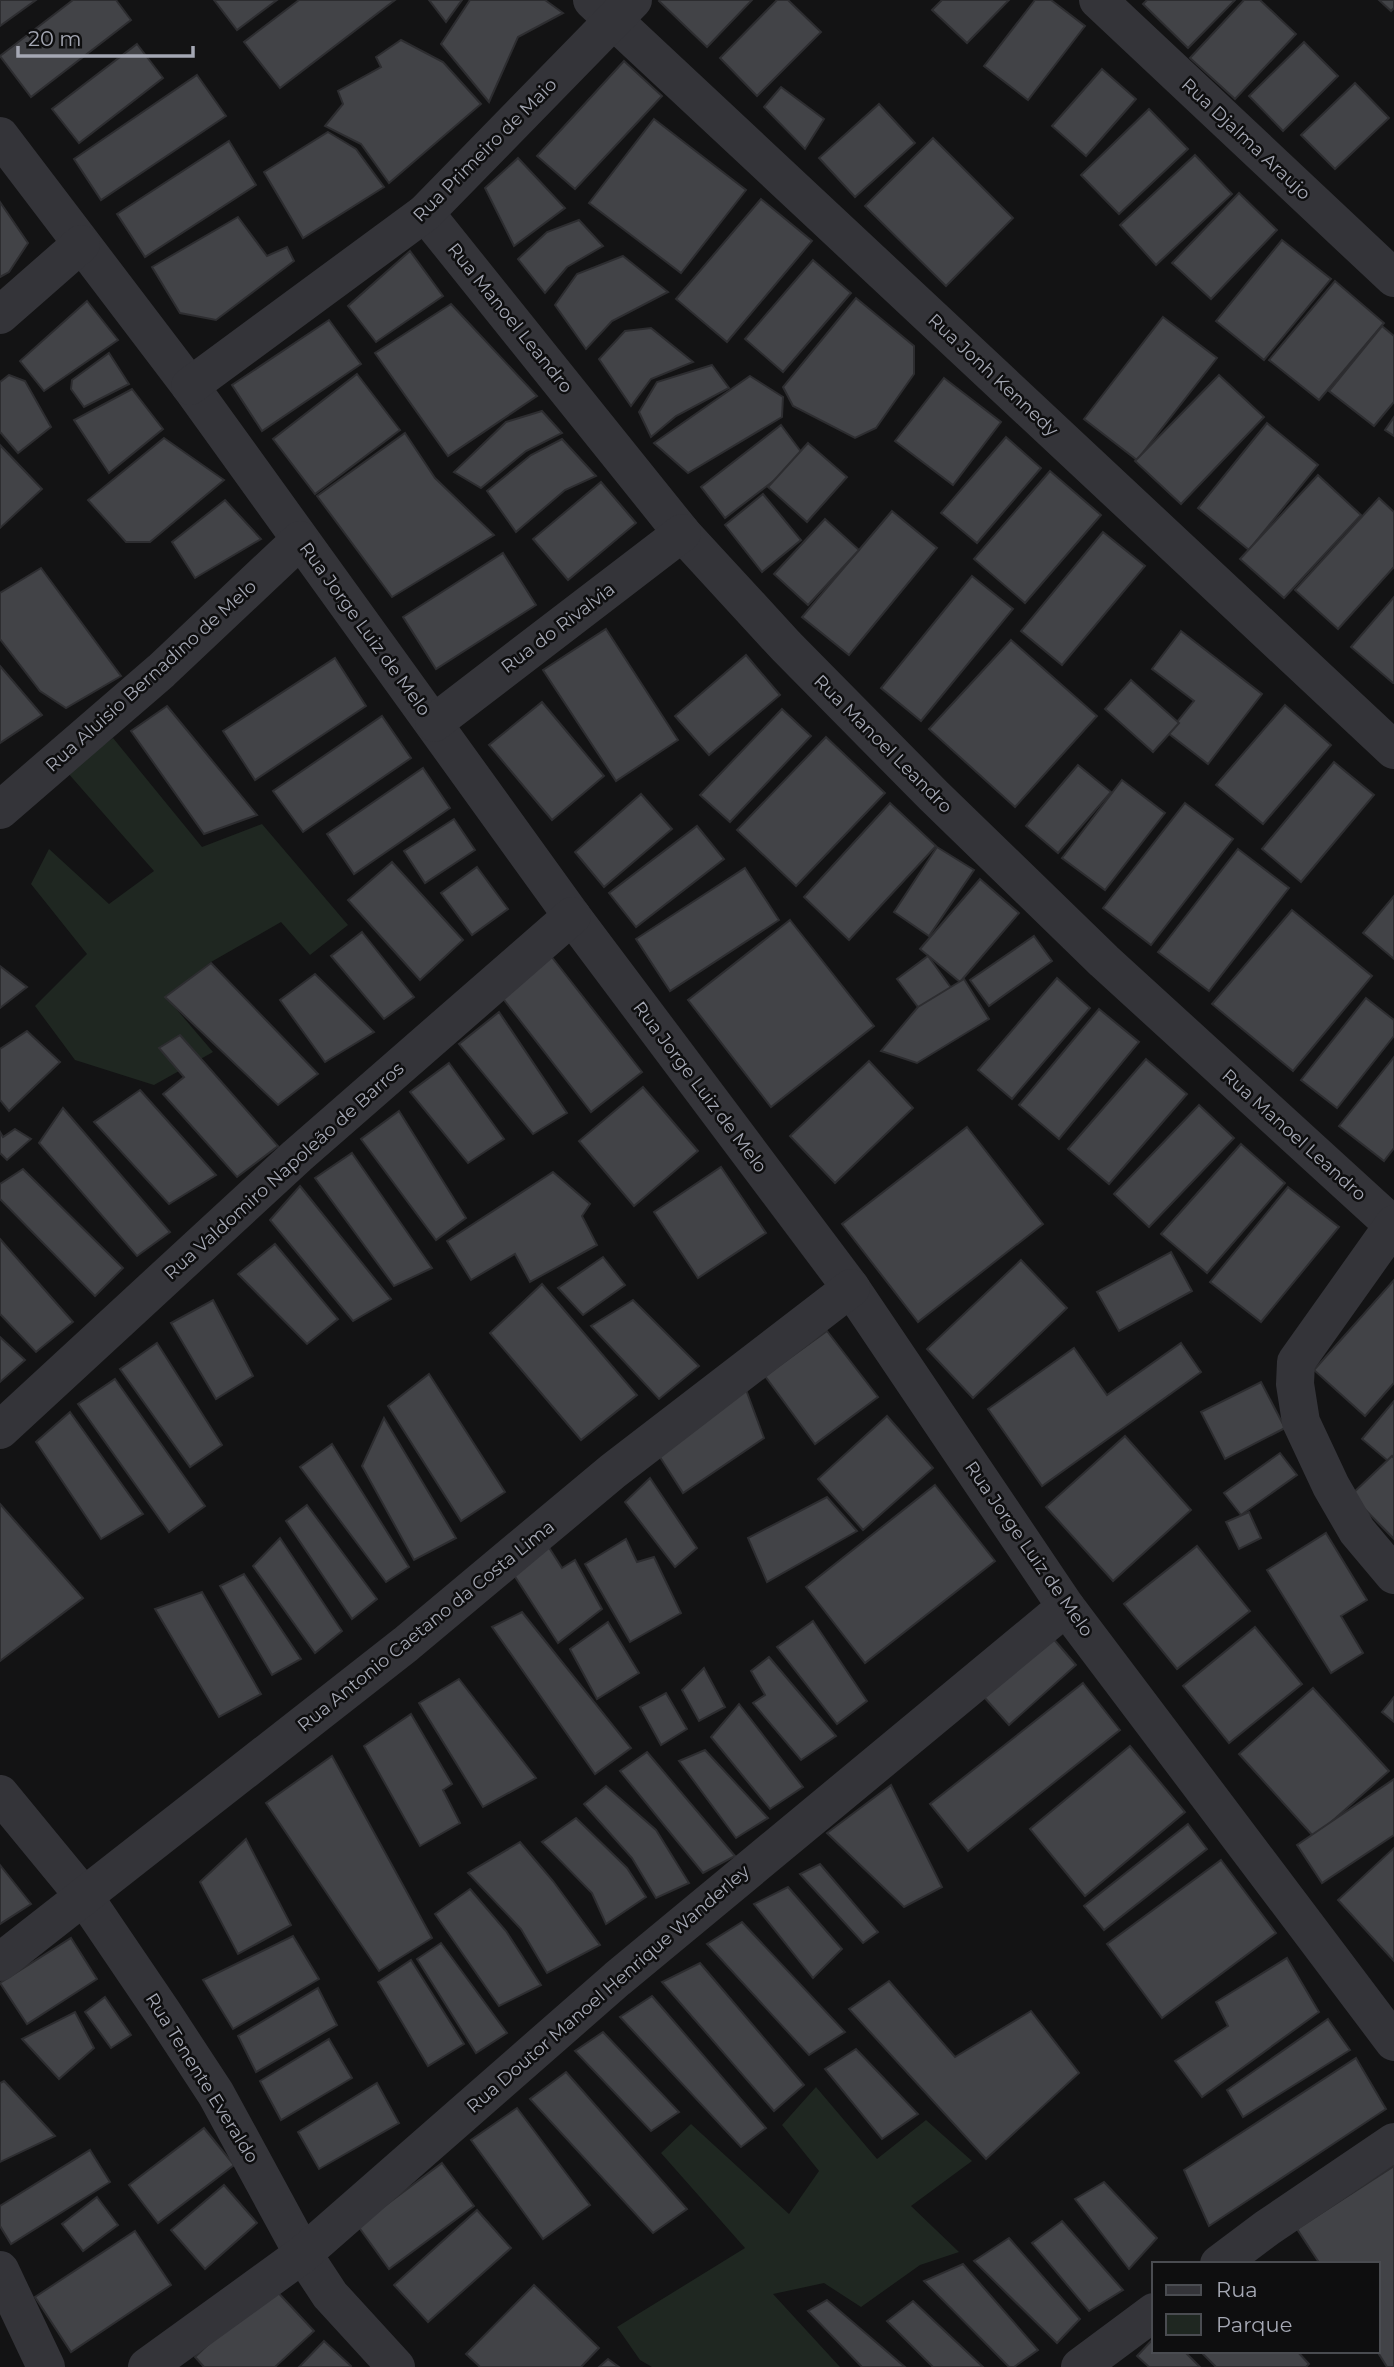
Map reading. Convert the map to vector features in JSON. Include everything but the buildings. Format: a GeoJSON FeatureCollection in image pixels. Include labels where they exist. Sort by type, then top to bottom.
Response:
{"type":"FeatureCollection","features":[{"type":"Feature","properties":{"kind":"street","name":"Rua Djalma Araujo"},"geometry":{"type":"LineString","coordinates":[[1098,0],[1394,278]]}},
{"type":"Feature","properties":{"kind":"street","name":"Rua Primeiro de Maio"},"geometry":{"type":"LineString","coordinates":[[190,386],[425,213],[613,7]]}},
{"type":"Feature","properties":{"kind":"street","name":"Rua Jonh Kennedy"},"geometry":{"type":"LineString","coordinates":[[613,7],[1394,750]]}},
{"type":"Feature","properties":{"kind":"street","name":"Rua Jorge Luiz de Melo"},"geometry":{"type":"LineString","coordinates":[[0,136],[190,386],[572,916],[851,1288],[1066,1607],[1394,2042]]}},
{"type":"Feature","properties":{"kind":"street","name":"Rua Manoel Leandro"},"geometry":{"type":"LineString","coordinates":[[425,213],[682,533],[786,646],[963,825],[1104,961],[1394,1225]]}},
{"type":"Feature","properties":{"kind":"street"},"geometry":{"type":"LineString","coordinates":[[0,315],[80,244]]}},
{"type":"Feature","properties":{"kind":"street","name":"Rua do Rivalvia"},"geometry":{"type":"LineString","coordinates":[[434,723],[682,533]]}},
{"type":"Feature","properties":{"kind":"street","name":"Rua Aluisio Bernadino de Melo"},"geometry":{"type":"LineString","coordinates":[[0,810],[161,671],[300,540]]}},
{"type":"Feature","properties":{"kind":"street","name":"Rua Valdomiro Napoleão de Barros"},"geometry":{"type":"LineString","coordinates":[[0,1430],[297,1156],[572,916]]}},
{"type":"Feature","properties":{"kind":"street"},"geometry":{"type":"LineString","coordinates":[[1394,1225],[1296,1362],[1295,1384],[1301,1422],[1331,1486],[1357,1531],[1394,1575]]}},
{"type":"Feature","properties":{"kind":"street","name":"Rua Antonio Caetano da Costa Lima"},"geometry":{"type":"LineString","coordinates":[[0,1962],[406,1644],[613,1471],[851,1288]]}},
{"type":"Feature","properties":{"kind":"street","name":"Rua Doutor Manoel Henrique Wanderley"},"geometry":{"type":"LineString","coordinates":[[147,2367],[303,2254],[617,1979],[1066,1607]]}},
{"type":"Feature","properties":{"kind":"street","name":"Rua Tenente Everaldo"},"geometry":{"type":"LineString","coordinates":[[0,1794],[83,1895],[216,2094],[303,2254],[330,2295],[396,2367]]}},
{"type":"Feature","properties":{"kind":"street"},"geometry":{"type":"LineString","coordinates":[[1222,2262],[1394,2142]]}},
{"type":"Feature","properties":{"kind":"street"},"geometry":{"type":"LineString","coordinates":[[0,2270],[46,2367]]}},
{"type":"Feature","properties":{"kind":"street"},"geometry":{"type":"LineString","coordinates":[[1080,2367],[1152,2313]]}},
{"type":"Feature","properties":{"kind":"green space"},"geometry":{"type":"Polygon","coordinates":[[[113,738],[202,847],[262,824],[348,925],[310,955],[281,922],[211,962],[166,997],[213,1052],[154,1085],[75,1060],[35,1006],[87,954],[31,884],[49,849],[109,904],[154,871],[67,772],[113,738]]]}},
{"type":"Feature","properties":{"kind":"green space"},"geometry":{"type":"Polygon","coordinates":[[[816,2087],[877,2159],[926,2120],[972,2161],[911,2206],[959,2252],[920,2265],[861,2307],[824,2283],[773,2294],[840,2367],[652,2367],[640,2360],[617,2327],[745,2248],[661,2153],[691,2124],[789,2214],[819,2171],[782,2125],[816,2087]]]}}]}
